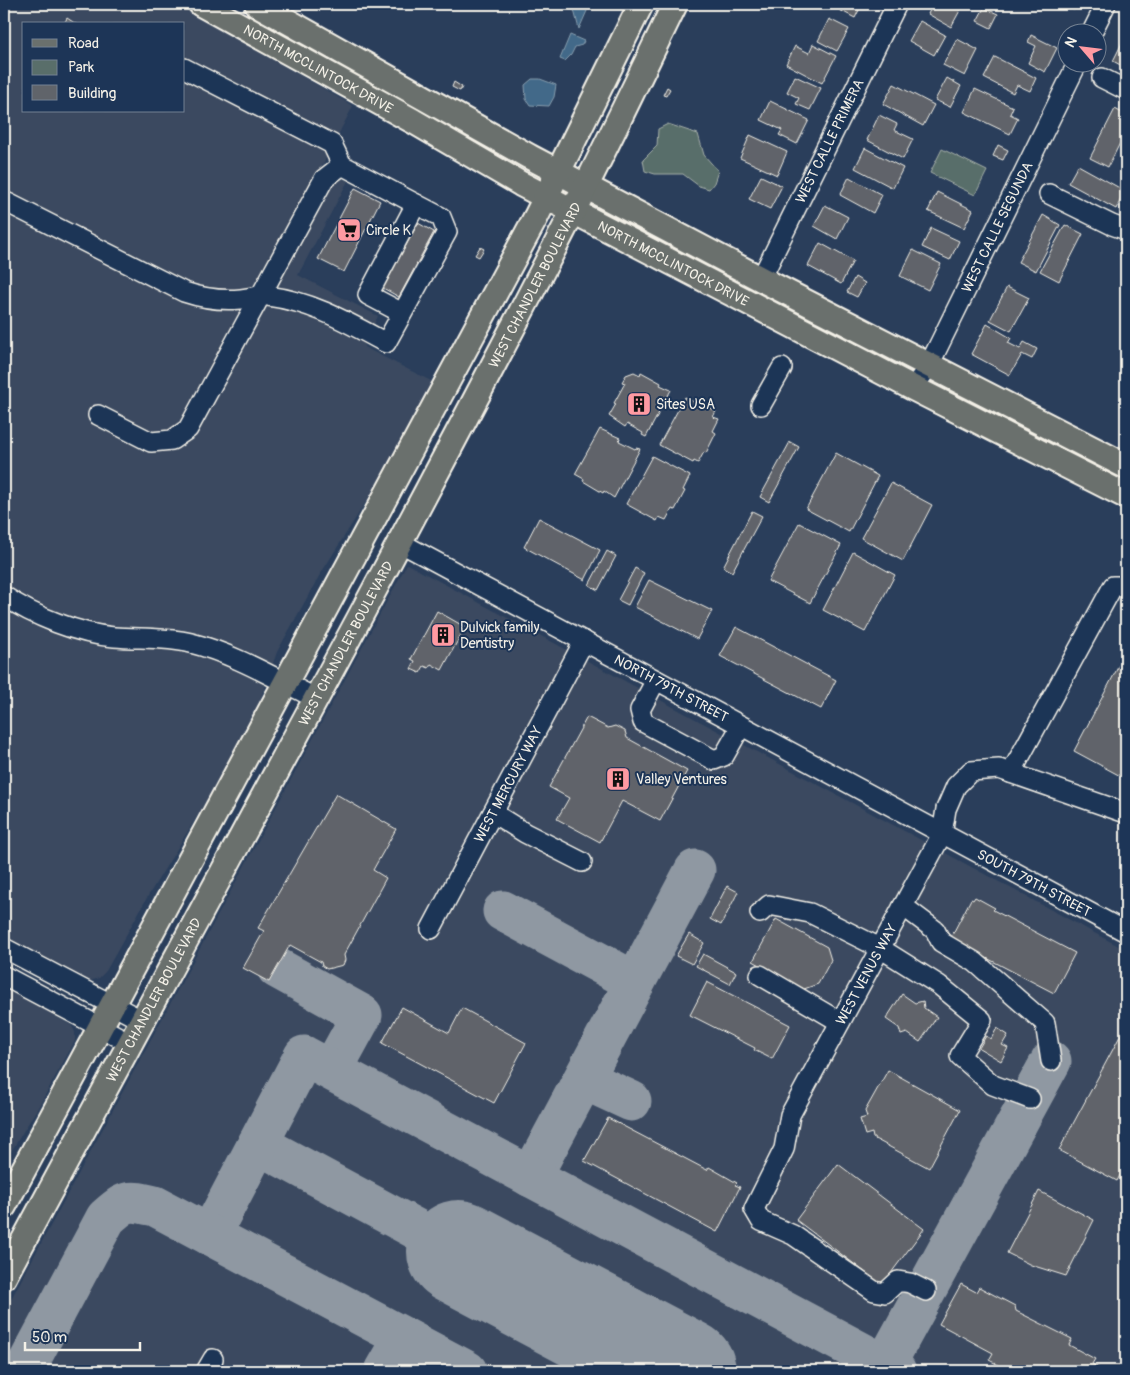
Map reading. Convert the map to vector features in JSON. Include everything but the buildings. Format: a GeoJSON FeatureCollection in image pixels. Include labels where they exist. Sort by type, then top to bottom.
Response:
{"type":"FeatureCollection","features":[{"type":"Feature","properties":{"kind":"main road","name":"NORTH MCCLINTOCK DRIVE"},"geometry":{"type":"LineString","coordinates":[[201,4],[413,121],[521,184],[913,388],[1126,496]]}},
{"type":"Feature","properties":{"kind":"main road","name":"NORTH MCCLINTOCK DRIVE"},"geometry":{"type":"LineString","coordinates":[[257,4],[558,172],[929,366],[1126,466]]}},
{"type":"Feature","properties":{"kind":"main road"},"geometry":{"type":"LineString","coordinates":[[4,1206],[546,196],[641,4]]}},
{"type":"Feature","properties":{"kind":"main road","name":"WEST CHANDLER BOULEVARD"},"geometry":{"type":"LineString","coordinates":[[4,1277],[317,698],[586,186],[675,4]]}},
{"type":"Feature","properties":{"kind":"street","name":"WEST CALLE PRIMERA"},"geometry":{"type":"LineString","coordinates":[[761,279],[897,4]]}},
{"type":"Feature","properties":{"kind":"street"},"geometry":{"type":"LineString","coordinates":[[1097,22],[1106,4]]}},
{"type":"Feature","properties":{"kind":"street"},"geometry":{"type":"LineString","coordinates":[[8,203],[184,292],[202,298],[239,299],[266,296],[291,300],[320,309],[386,342],[447,232],[441,217],[342,165],[332,144],[185,69]]}},
{"type":"Feature","properties":{"kind":"street","name":"WEST CALLE SEGUNDA"},"geometry":{"type":"LineString","coordinates":[[913,388],[929,366],[1073,72]]}},
{"type":"Feature","properties":{"kind":"street"},"geometry":{"type":"LineString","coordinates":[[1102,78],[1126,90]]}},
{"type":"Feature","properties":{"kind":"street"},"geometry":{"type":"LineString","coordinates":[[98,415],[151,442],[172,440],[188,429],[324,179],[342,165]]}},
{"type":"Feature","properties":{"kind":"street"},"geometry":{"type":"LineString","coordinates":[[1050,194],[1126,230]]}},
{"type":"Feature","properties":{"kind":"street"},"geometry":{"type":"LineString","coordinates":[[402,313],[368,295],[416,204]]}},
{"type":"Feature","properties":{"kind":"street"},"geometry":{"type":"LineString","coordinates":[[760,405],[782,368]]}},
{"type":"Feature","properties":{"kind":"street","name":"NORTH 79TH STREET"},"geometry":{"type":"LineString","coordinates":[[399,542],[942,834]]}},
{"type":"Feature","properties":{"kind":"street"},"geometry":{"type":"LineString","coordinates":[[1011,773],[1113,586],[1126,586]]}},
{"type":"Feature","properties":{"kind":"street"},"geometry":{"type":"LineString","coordinates":[[4,596],[24,608],[49,619],[94,634],[112,637],[170,639],[191,643],[236,660],[317,698]]}},
{"type":"Feature","properties":{"kind":"street","name":"WEST MERCURY WAY"},"geometry":{"type":"LineString","coordinates":[[431,929],[584,641]]}},
{"type":"Feature","properties":{"kind":"street"},"geometry":{"type":"LineString","coordinates":[[656,680],[640,710],[643,722],[714,760],[724,756],[741,726]]}},
{"type":"Feature","properties":{"kind":"street","name":"WEST VENUS WAY"},"geometry":{"type":"LineString","coordinates":[[926,1291],[910,1283],[898,1281],[885,1293],[874,1291],[793,1235],[761,1221],[754,1209],[784,1149],[790,1115],[942,834],[946,809],[956,786],[971,771],[999,769],[1126,813]]}},
{"type":"Feature","properties":{"kind":"street"},"geometry":{"type":"LineString","coordinates":[[493,813],[525,833],[582,862]]}},
{"type":"Feature","properties":{"kind":"street","name":"SOUTH 79TH STREET"},"geometry":{"type":"LineString","coordinates":[[942,834],[1126,932]]}},
{"type":"Feature","properties":{"kind":"street"},"geometry":{"type":"LineString","coordinates":[[760,913],[769,905],[810,913],[880,948],[939,985],[982,1020],[960,1056],[992,1085],[1030,1099]]}},
{"type":"Feature","properties":{"kind":"street"},"geometry":{"type":"LineString","coordinates":[[903,906],[935,930],[941,942],[975,962],[1045,1023],[1051,1061]]}},
{"type":"Feature","properties":{"kind":"street"},"geometry":{"type":"LineString","coordinates":[[4,948],[143,1021]]}},
{"type":"Feature","properties":{"kind":"street"},"geometry":{"type":"LineString","coordinates":[[760,975],[840,1022]]}},
{"type":"Feature","properties":{"kind":"street"},"geometry":{"type":"LineString","coordinates":[[4,976],[130,1043]]}},
{"type":"Feature","properties":{"kind":"shaded area"},"geometry":{"type":"Polygon","coordinates":[[[4,4],[179,4],[353,106],[321,168],[348,181],[298,275],[378,316],[364,347],[433,382],[381,478],[318,578],[277,652],[258,706],[214,789],[148,896],[106,971],[99,978],[84,981],[4,938],[4,4]]]}},
{"type":"Feature","properties":{"kind":"shaded area"},"geometry":{"type":"Polygon","coordinates":[[[577,4],[590,4],[579,29],[574,10],[577,4]]]}},
{"type":"Feature","properties":{"kind":"shaded area"},"geometry":{"type":"Polygon","coordinates":[[[570,35],[584,41],[582,45],[575,47],[565,61],[560,59],[570,35]]]}},
{"type":"Feature","properties":{"kind":"shaded area"},"geometry":{"type":"Polygon","coordinates":[[[532,79],[540,79],[556,85],[554,97],[549,106],[530,105],[526,99],[525,85],[532,79]]]}},
{"type":"Feature","properties":{"kind":"shaded area"},"geometry":{"type":"Polygon","coordinates":[[[407,564],[1126,950],[1126,1371],[4,1371],[4,1312],[407,564]]]}},
{"type":"Feature","properties":{"kind":"shaded area"},"geometry":{"type":"Polygon","coordinates":[[[4,986],[71,1025],[75,1032],[75,1041],[42,1101],[4,1163],[4,986]]]}},
{"type":"Feature","properties":{"kind":"green space"},"geometry":{"type":"Polygon","coordinates":[[[668,124],[698,134],[704,155],[718,171],[714,183],[709,189],[699,186],[683,174],[655,174],[645,171],[643,160],[657,146],[658,129],[668,124]]]}},
{"type":"Feature","properties":{"kind":"green space"},"geometry":{"type":"Polygon","coordinates":[[[942,149],[987,171],[975,195],[930,173],[942,149]]]}},
{"type":"Feature","properties":{"kind":"taxiway"},"geometry":{"type":"LineString","coordinates":[[531,1177],[695,870]]}},
{"type":"Feature","properties":{"kind":"taxiway"},"geometry":{"type":"LineString","coordinates":[[503,911],[635,982]]}},
{"type":"Feature","properties":{"kind":"taxiway"},"geometry":{"type":"LineString","coordinates":[[277,968],[362,1015],[332,1070]]}},
{"type":"Feature","properties":{"kind":"taxiway"},"geometry":{"type":"LineString","coordinates":[[210,1235],[304,1056],[896,1371]]}},
{"type":"Feature","properties":{"kind":"taxiway"},"geometry":{"type":"LineString","coordinates":[[885,1365],[1051,1061]]}},
{"type":"Feature","properties":{"kind":"taxiway"},"geometry":{"type":"LineString","coordinates":[[579,1087],[592,1083],[631,1101]]}},
{"type":"Feature","properties":{"kind":"taxiway"},"geometry":{"type":"LineString","coordinates":[[258,1144],[459,1252]]}},
{"type":"Feature","properties":{"kind":"taxiway"},"geometry":{"type":"LineString","coordinates":[[24,1371],[106,1218],[124,1204],[134,1202],[155,1206],[467,1371]]}},
{"type":"Feature","properties":{"kind":"taxiway"},"geometry":{"type":"LineString","coordinates":[[385,1371],[404,1338]]}},
{"type":"Feature","properties":{"kind":"runway"},"geometry":{"type":"LineString","coordinates":[[459,1252],[684,1371]]}},
{"type":"Feature","properties":{"kind":"place","name":"Circle K"},"geometry":{"type":"Point","coordinates":[349,230]}},
{"type":"Feature","properties":{"kind":"place","name":"Sites USA"},"geometry":{"type":"Point","coordinates":[639,404]}},
{"type":"Feature","properties":{"kind":"place","name":"Dulvick family Dentistry"},"geometry":{"type":"Point","coordinates":[443,635]}},
{"type":"Feature","properties":{"kind":"place","name":"Valley Ventures"},"geometry":{"type":"Point","coordinates":[618,779]}}]}
